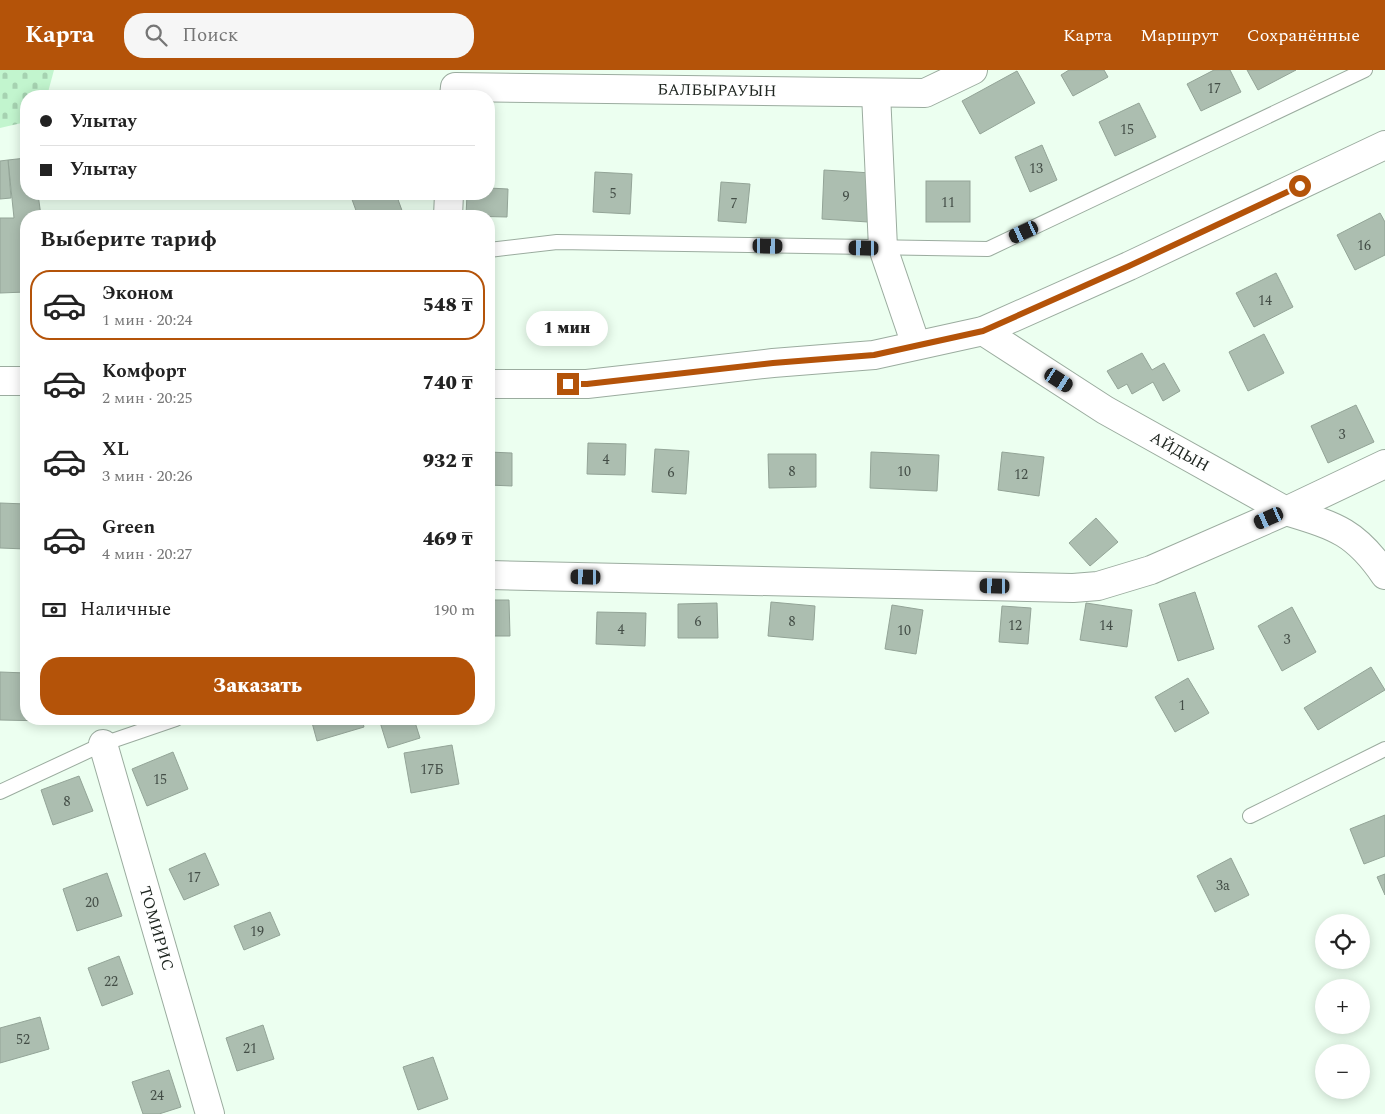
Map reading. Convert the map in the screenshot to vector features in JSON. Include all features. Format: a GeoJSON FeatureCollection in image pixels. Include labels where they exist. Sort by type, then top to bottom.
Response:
{"type":"FeatureCollection","features":[{"type":"Feature","properties":{"kind":"street","name":"БАЛБЫРАУЫН"},"geometry":{"type":"LineString","coordinates":[[495,91],[925,92],[973,70]]}},
{"type":"Feature","properties":{"kind":"street"},"geometry":{"type":"LineString","coordinates":[[876,93],[883,248],[916,345]]}},
{"type":"Feature","properties":{"kind":"street"},"geometry":{"type":"LineString","coordinates":[[495,384],[587,384],[773,363],[874,355],[983,331],[1129,266],[1385,145]]}},
{"type":"Feature","properties":{"kind":"street","name":"АЙДЫН"},"geometry":{"type":"LineString","coordinates":[[983,331],[1105,410],[1286,511],[1340,530],[1356,540],[1373,558],[1385,575]]}},
{"type":"Feature","properties":{"kind":"street"},"geometry":{"type":"LineString","coordinates":[[0,381],[20,381]]}},
{"type":"Feature","properties":{"kind":"street"},"geometry":{"type":"LineString","coordinates":[[495,575],[1073,588],[1098,586],[1151,570],[1286,511],[1385,464]]}},
{"type":"Feature","properties":{"kind":"street","name":"ТОМИРИС"},"geometry":{"type":"LineString","coordinates":[[103,744],[210,1114]]}},
{"type":"Feature","properties":{"kind":"lane"},"geometry":{"type":"LineString","coordinates":[[495,249],[557,242],[988,249],[1365,70]]}},
{"type":"Feature","properties":{"kind":"lane"},"geometry":{"type":"LineString","coordinates":[[0,792],[103,744],[158,725]]}},
{"type":"Feature","properties":{"kind":"lane"},"geometry":{"type":"LineString","coordinates":[[1250,816],[1385,749]]}},
{"type":"Feature","properties":{"kind":"green space"},"geometry":{"type":"Polygon","coordinates":[[[0,70],[54,70],[49,90],[20,90],[20,123],[0,128],[0,70]]]}},
{"type":"Feature","properties":{"kind":"building"},"geometry":{"type":"Polygon","coordinates":[[[1069,70],[1104,70],[1108,77],[1073,96],[1061,75],[1069,70]]]}},
{"type":"Feature","properties":{"kind":"building"},"geometry":{"type":"Polygon","coordinates":[[[1214,70],[1230,70],[1241,92],[1201,111],[1187,84],[1214,70]]]}},
{"type":"Feature","properties":{"kind":"building"},"geometry":{"type":"Polygon","coordinates":[[[1247,70],[1296,70],[1258,90],[1247,70]]]}},
{"type":"Feature","properties":{"kind":"building"},"geometry":{"type":"Polygon","coordinates":[[[1017,71],[1035,103],[980,134],[962,101],[1017,71]]]}},
{"type":"Feature","properties":{"kind":"building"},"geometry":{"type":"Polygon","coordinates":[[[1139,103],[1156,137],[1115,156],[1099,122],[1139,103]]]}},
{"type":"Feature","properties":{"kind":"building"},"geometry":{"type":"Polygon","coordinates":[[[1042,145],[1057,180],[1030,192],[1015,157],[1042,145]]]}},
{"type":"Feature","properties":{"kind":"building"},"geometry":{"type":"Polygon","coordinates":[[[20,159],[20,200],[39,200],[40,210],[20,210],[20,292],[0,293],[0,218],[14,218],[8,160],[20,159]]]}},
{"type":"Feature","properties":{"kind":"building"},"geometry":{"type":"Polygon","coordinates":[[[8,160],[11,198],[0,199],[0,161],[8,160]]]}},
{"type":"Feature","properties":{"kind":"building"},"geometry":{"type":"Polygon","coordinates":[[[824,170],[871,173],[868,222],[822,219],[824,170]]]}},
{"type":"Feature","properties":{"kind":"building"},"geometry":{"type":"Polygon","coordinates":[[[595,172],[632,174],[630,214],[593,212],[595,172]]]}},
{"type":"Feature","properties":{"kind":"building"},"geometry":{"type":"Polygon","coordinates":[[[926,181],[970,181],[970,222],[926,222],[926,181]]]}},
{"type":"Feature","properties":{"kind":"building"},"geometry":{"type":"Polygon","coordinates":[[[721,182],[750,184],[746,223],[718,221],[721,182]]]}},
{"type":"Feature","properties":{"kind":"building"},"geometry":{"type":"Polygon","coordinates":[[[495,188],[508,189],[507,217],[495,217],[495,210],[466,210],[467,200],[495,200],[495,188]]]}},
{"type":"Feature","properties":{"kind":"building"},"geometry":{"type":"Polygon","coordinates":[[[352,200],[398,200],[402,210],[356,210],[352,200]]]}},
{"type":"Feature","properties":{"kind":"building"},"geometry":{"type":"Polygon","coordinates":[[[1380,213],[1385,222],[1385,255],[1355,270],[1337,235],[1380,213]]]}},
{"type":"Feature","properties":{"kind":"building"},"geometry":{"type":"Polygon","coordinates":[[[1276,273],[1293,307],[1254,327],[1236,293],[1276,273]]]}},
{"type":"Feature","properties":{"kind":"building"},"geometry":{"type":"Polygon","coordinates":[[[1264,334],[1284,373],[1248,391],[1229,352],[1264,334]]]}},
{"type":"Feature","properties":{"kind":"building"},"geometry":{"type":"Polygon","coordinates":[[[1142,353],[1152,370],[1164,363],[1180,391],[1163,401],[1153,382],[1132,394],[1127,384],[1118,389],[1107,371],[1142,353]]]}},
{"type":"Feature","properties":{"kind":"building"},"geometry":{"type":"Polygon","coordinates":[[[1356,405],[1374,442],[1328,463],[1311,426],[1356,405]]]}},
{"type":"Feature","properties":{"kind":"building"},"geometry":{"type":"Polygon","coordinates":[[[588,443],[626,444],[625,475],[587,474],[588,443]]]}},
{"type":"Feature","properties":{"kind":"building"},"geometry":{"type":"Polygon","coordinates":[[[655,449],[689,451],[686,494],[652,492],[655,449]]]}},
{"type":"Feature","properties":{"kind":"building"},"geometry":{"type":"Polygon","coordinates":[[[495,452],[512,453],[512,486],[495,485],[495,452]]]}},
{"type":"Feature","properties":{"kind":"building"},"geometry":{"type":"Polygon","coordinates":[[[871,452],[939,455],[937,491],[870,488],[871,452]]]}},
{"type":"Feature","properties":{"kind":"building"},"geometry":{"type":"Polygon","coordinates":[[[1002,452],[1044,457],[1039,496],[998,490],[1002,452]]]}},
{"type":"Feature","properties":{"kind":"building"},"geometry":{"type":"Polygon","coordinates":[[[768,454],[816,454],[816,487],[769,488],[768,454]]]}},
{"type":"Feature","properties":{"kind":"building"},"geometry":{"type":"Polygon","coordinates":[[[0,503],[20,504],[20,549],[0,548],[0,503]]]}},
{"type":"Feature","properties":{"kind":"building"},"geometry":{"type":"Polygon","coordinates":[[[1096,518],[1118,542],[1090,566],[1069,543],[1096,518]]]}},
{"type":"Feature","properties":{"kind":"building"},"geometry":{"type":"Polygon","coordinates":[[[1195,592],[1214,649],[1178,661],[1159,604],[1195,592]]]}},
{"type":"Feature","properties":{"kind":"building"},"geometry":{"type":"Polygon","coordinates":[[[495,600],[509,600],[510,636],[495,636],[495,600]]]}},
{"type":"Feature","properties":{"kind":"building"},"geometry":{"type":"Polygon","coordinates":[[[771,602],[815,606],[813,640],[768,636],[771,602]]]}},
{"type":"Feature","properties":{"kind":"building"},"geometry":{"type":"Polygon","coordinates":[[[717,603],[718,638],[678,638],[678,604],[717,603]]]}},
{"type":"Feature","properties":{"kind":"building"},"geometry":{"type":"Polygon","coordinates":[[[1086,603],[1132,610],[1127,647],[1080,640],[1086,603]]]}},
{"type":"Feature","properties":{"kind":"building"},"geometry":{"type":"Polygon","coordinates":[[[892,605],[923,610],[916,654],[885,649],[892,605]]]}},
{"type":"Feature","properties":{"kind":"building"},"geometry":{"type":"Polygon","coordinates":[[[1002,606],[1031,608],[1028,644],[999,642],[1002,606]]]}},
{"type":"Feature","properties":{"kind":"building"},"geometry":{"type":"Polygon","coordinates":[[[1292,607],[1316,652],[1282,671],[1258,626],[1292,607]]]}},
{"type":"Feature","properties":{"kind":"building"},"geometry":{"type":"Polygon","coordinates":[[[597,612],[646,613],[645,646],[596,644],[597,612]]]}},
{"type":"Feature","properties":{"kind":"building"},"geometry":{"type":"Polygon","coordinates":[[[1371,667],[1385,690],[1318,730],[1304,708],[1371,667]]]}},
{"type":"Feature","properties":{"kind":"building"},"geometry":{"type":"Polygon","coordinates":[[[0,672],[20,673],[20,720],[0,720],[0,672]]]}},
{"type":"Feature","properties":{"kind":"building"},"geometry":{"type":"Polygon","coordinates":[[[1188,678],[1209,713],[1175,732],[1155,697],[1188,678]]]}},
{"type":"Feature","properties":{"kind":"building"},"geometry":{"type":"Polygon","coordinates":[[[313,725],[364,725],[364,727],[317,741],[313,725]]]}},
{"type":"Feature","properties":{"kind":"building"},"geometry":{"type":"Polygon","coordinates":[[[381,725],[416,725],[420,738],[388,748],[381,725]]]}},
{"type":"Feature","properties":{"kind":"building"},"geometry":{"type":"Polygon","coordinates":[[[452,745],[459,784],[411,793],[404,753],[452,745]]]}},
{"type":"Feature","properties":{"kind":"building"},"geometry":{"type":"Polygon","coordinates":[[[173,752],[188,789],[147,806],[132,769],[173,752]]]}},
{"type":"Feature","properties":{"kind":"building"},"geometry":{"type":"Polygon","coordinates":[[[79,776],[93,811],[53,825],[41,790],[79,776]]]}},
{"type":"Feature","properties":{"kind":"building"},"geometry":{"type":"Polygon","coordinates":[[[1385,815],[1385,856],[1364,864],[1350,829],[1385,815]]]}},
{"type":"Feature","properties":{"kind":"building"},"geometry":{"type":"Polygon","coordinates":[[[205,853],[219,885],[184,900],[169,869],[205,853]]]}},
{"type":"Feature","properties":{"kind":"building"},"geometry":{"type":"Polygon","coordinates":[[[1231,858],[1249,895],[1215,912],[1197,876],[1231,858]]]}},
{"type":"Feature","properties":{"kind":"building"},"geometry":{"type":"Polygon","coordinates":[[[107,873],[122,916],[77,931],[63,889],[107,873]]]}},
{"type":"Feature","properties":{"kind":"building"},"geometry":{"type":"Polygon","coordinates":[[[1385,874],[1385,895],[1377,877],[1385,874]]]}},
{"type":"Feature","properties":{"kind":"building"},"geometry":{"type":"Polygon","coordinates":[[[270,912],[280,935],[244,950],[234,926],[270,912]]]}},
{"type":"Feature","properties":{"kind":"building"},"geometry":{"type":"Polygon","coordinates":[[[119,956],[133,994],[102,1006],[88,968],[119,956]]]}},
{"type":"Feature","properties":{"kind":"building"},"geometry":{"type":"Polygon","coordinates":[[[40,1017],[49,1049],[0,1063],[0,1028],[40,1017]]]}},
{"type":"Feature","properties":{"kind":"building"},"geometry":{"type":"Polygon","coordinates":[[[263,1025],[274,1059],[237,1071],[226,1038],[263,1025]]]}},
{"type":"Feature","properties":{"kind":"building"},"geometry":{"type":"Polygon","coordinates":[[[433,1057],[448,1099],[418,1110],[403,1067],[433,1057]]]}},
{"type":"Feature","properties":{"kind":"building"},"geometry":{"type":"Polygon","coordinates":[[[169,1070],[181,1107],[159,1114],[143,1114],[132,1082],[169,1070]]]}},
{"type":"Feature","properties":{"kind":"route"},"geometry":{"type":"LineString","coordinates":[[568,384],[587,384],[773,363],[874,355],[983,331],[1129,266],[1300,186]]}}]}
